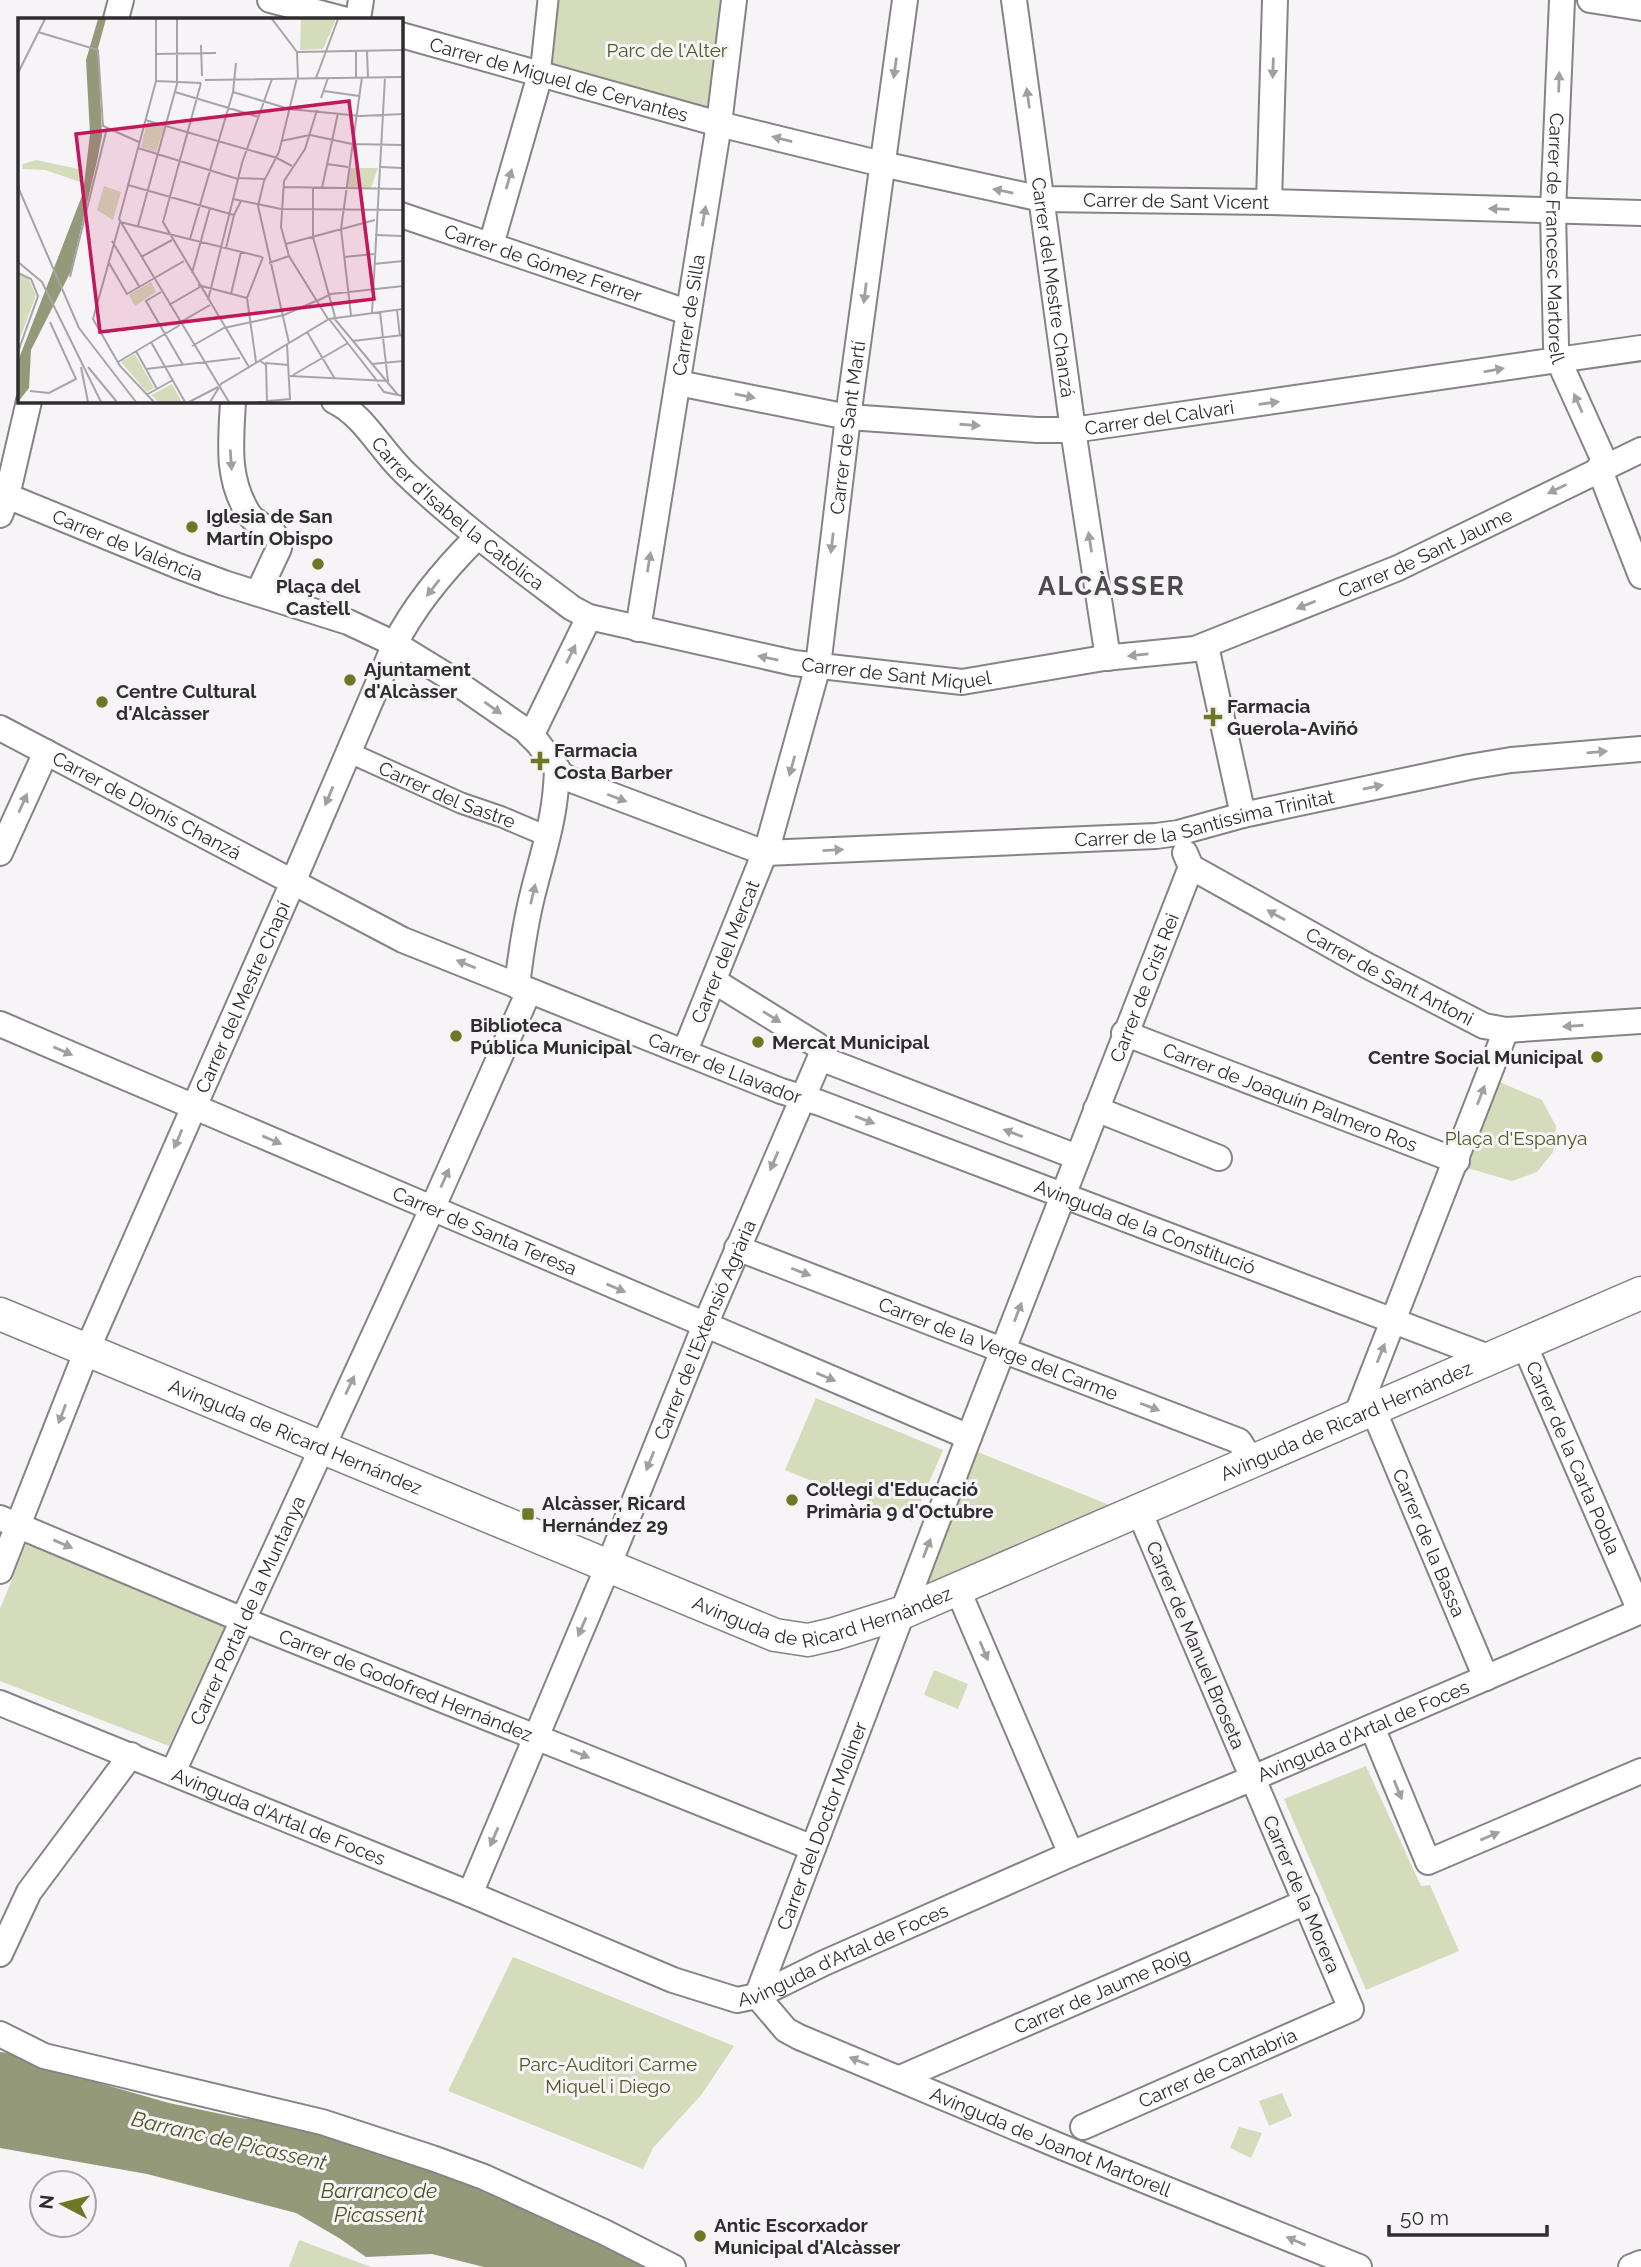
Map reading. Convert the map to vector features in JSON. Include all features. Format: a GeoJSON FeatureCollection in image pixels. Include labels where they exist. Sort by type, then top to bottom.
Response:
{"type":"FeatureCollection","features":[{"type":"Feature","properties":{"kind":"street"},"geometry":{"type":"LineString","coordinates":[[116,18],[121,0]]}},
{"type":"Feature","properties":{"kind":"street"},"geometry":{"type":"LineString","coordinates":[[270,0],[339,18]]}},
{"type":"Feature","properties":{"kind":"street"},"geometry":{"type":"LineString","coordinates":[[358,18],[361,0]]}},
{"type":"Feature","properties":{"kind":"street"},"geometry":{"type":"LineString","coordinates":[[491,245],[540,75],[548,0]]}},
{"type":"Feature","properties":{"kind":"street","name":"Carrer de Silla"},"geometry":{"type":"LineString","coordinates":[[638,629],[719,124],[734,0]]}},
{"type":"Feature","properties":{"kind":"street","name":"Carrer de Sant Martí"},"geometry":{"type":"LineString","coordinates":[[765,853],[818,666],[881,164],[905,0]]}},
{"type":"Feature","properties":{"kind":"street","name":"Carrer del Mestre Chanzá"},"geometry":{"type":"LineString","coordinates":[[1014,0],[1073,430],[1108,658]]}},
{"type":"Feature","properties":{"kind":"street"},"geometry":{"type":"LineString","coordinates":[[1269,202],[1275,0]]}},
{"type":"Feature","properties":{"kind":"street","name":"Carrer de Francesc Martorell"},"geometry":{"type":"LineString","coordinates":[[1562,0],[1553,211],[1556,346],[1558,359],[1603,467],[1641,576]]}},
{"type":"Feature","properties":{"kind":"street"},"geometry":{"type":"LineString","coordinates":[[1590,0],[1641,8]]}},
{"type":"Feature","properties":{"kind":"street","name":"Carrer de Miguel de Cervantes"},"geometry":{"type":"LineString","coordinates":[[402,35],[719,124]]}},
{"type":"Feature","properties":{"kind":"street","name":"Carrer de Sant Vicent"},"geometry":{"type":"LineString","coordinates":[[719,124],[881,164],[1042,199],[1269,202],[1641,213]]}},
{"type":"Feature","properties":{"kind":"street","name":"Carrer de Gómez Ferrer"},"geometry":{"type":"LineString","coordinates":[[402,215],[687,312]]}},
{"type":"Feature","properties":{"kind":"street","name":"Carrer del Calvari"},"geometry":{"type":"LineString","coordinates":[[678,383],[848,417],[1073,430],[1441,379],[1641,348]]}},
{"type":"Feature","properties":{"kind":"street"},"geometry":{"type":"LineString","coordinates":[[2,501],[29,402]]}},
{"type":"Feature","properties":{"kind":"street"},"geometry":{"type":"LineString","coordinates":[[233,402],[231,467],[241,498],[250,515],[259,525],[276,534],[279,542],[279,548],[258,593],[348,622],[395,643],[531,736],[561,774],[579,784],[765,853]]}},
{"type":"Feature","properties":{"kind":"street","name":"Carrer d'Isabel la Catòlica"},"geometry":{"type":"LineString","coordinates":[[336,402],[357,416],[403,472],[477,537],[572,608],[589,617]]}},
{"type":"Feature","properties":{"kind":"street","name":"Carrer de Sant Jaume"},"geometry":{"type":"LineString","coordinates":[[1206,646],[1398,568],[1641,450]]}},
{"type":"Feature","properties":{"kind":"street","name":"Carrer de València"},"geometry":{"type":"LineString","coordinates":[[2,501],[258,593]]}},
{"type":"Feature","properties":{"kind":"street","name":"Carrer del Mestre Chapí"},"geometry":{"type":"LineString","coordinates":[[0,1571],[9,1522],[293,882],[395,643],[403,626],[477,537]]}},
{"type":"Feature","properties":{"kind":"street"},"geometry":{"type":"LineString","coordinates":[[531,736],[589,617]]}},
{"type":"Feature","properties":{"kind":"street","name":"Carrer de Sant Miquel"},"geometry":{"type":"LineString","coordinates":[[589,617],[794,663],[962,682],[1108,658],[1206,646]]}},
{"type":"Feature","properties":{"kind":"street"},"geometry":{"type":"LineString","coordinates":[[1206,646],[1243,815]]}},
{"type":"Feature","properties":{"kind":"street","name":"Carrer de Dionís Chanzá"},"geometry":{"type":"LineString","coordinates":[[0,728],[293,882]]}},
{"type":"Feature","properties":{"kind":"street","name":"Carrer de la Santíssima Trinitat"},"geometry":{"type":"LineString","coordinates":[[765,853],[1139,838],[1178,833],[1243,815],[1511,760],[1641,749]]}},
{"type":"Feature","properties":{"kind":"street"},"geometry":{"type":"LineString","coordinates":[[0,853],[46,752]]}},
{"type":"Feature","properties":{"kind":"street","name":"Carrer del Sastre"},"geometry":{"type":"LineString","coordinates":[[348,752],[461,803],[549,837]]}},
{"type":"Feature","properties":{"kind":"street","name":"Carrer Portal de la Muntanya"},"geometry":{"type":"LineString","coordinates":[[173,1772],[432,1209],[523,988],[521,949],[549,837],[557,768]]}},
{"type":"Feature","properties":{"kind":"street"},"geometry":{"type":"LineString","coordinates":[[1178,833],[1191,867]]}},
{"type":"Feature","properties":{"kind":"street","name":"Carrer del Mercat"},"geometry":{"type":"LineString","coordinates":[[685,1051],[765,853]]}},
{"type":"Feature","properties":{"kind":"street","name":"Carrer de Sant Antoni"},"geometry":{"type":"LineString","coordinates":[[1191,867],[1378,971],[1484,1026],[1506,1030],[1641,1021]]}},
{"type":"Feature","properties":{"kind":"street","name":"Carrer de Crist Rei"},"geometry":{"type":"LineString","coordinates":[[904,1612],[1124,1033],[1191,867]]}},
{"type":"Feature","properties":{"kind":"street","name":"Carrer de Llavador"},"geometry":{"type":"LineString","coordinates":[[293,882],[403,940],[801,1098],[820,1058],[821,1051],[817,1045],[714,981]]}},
{"type":"Feature","properties":{"kind":"street","name":"Carrer de Santa Teresa"},"geometry":{"type":"LineString","coordinates":[[0,1024],[969,1437]]}},
{"type":"Feature","properties":{"kind":"street"},"geometry":{"type":"LineString","coordinates":[[1365,1413],[1394,1322],[1506,1030]]}},
{"type":"Feature","properties":{"kind":"street","name":"Carrer de Joaquín Palmero Ros"},"geometry":{"type":"LineString","coordinates":[[1124,1033],[1457,1161]]}},
{"type":"Feature","properties":{"kind":"street"},"geometry":{"type":"LineString","coordinates":[[820,1058],[1077,1157]]}},
{"type":"Feature","properties":{"kind":"street","name":"Avinguda de la Constitució"},"geometry":{"type":"LineString","coordinates":[[801,1098],[1062,1194],[1491,1358]]}},
{"type":"Feature","properties":{"kind":"street","name":"Carrer de l'Extensió Agrària"},"geometry":{"type":"LineString","coordinates":[[470,1894],[801,1098]]}},
{"type":"Feature","properties":{"kind":"street"},"geometry":{"type":"LineString","coordinates":[[1096,1109],[1219,1158]]}},
{"type":"Feature","properties":{"kind":"street","name":"Carrer de la Verge del Carme"},"geometry":{"type":"LineString","coordinates":[[737,1248],[1239,1441],[1251,1460]]}},
{"type":"Feature","properties":{"kind":"street","name":"Avinguda de Ricard Hernández"},"geometry":{"type":"LineString","coordinates":[[0,1314],[775,1634],[808,1640],[904,1612],[1641,1293]]}},
{"type":"Feature","properties":{"kind":"street","name":"Carrer de la Carta Pobla"},"geometry":{"type":"LineString","coordinates":[[1524,1344],[1641,1611]]}},
{"type":"Feature","properties":{"kind":"street","name":"Carrer de la Bassa"},"geometry":{"type":"LineString","coordinates":[[1365,1413],[1486,1678]]}},
{"type":"Feature","properties":{"kind":"street","name":"Carrer de Manuel Broseta"},"geometry":{"type":"LineString","coordinates":[[1139,1511],[1253,1779]]}},
{"type":"Feature","properties":{"kind":"street","name":"Carrer de Godofred Hernández"},"geometry":{"type":"LineString","coordinates":[[9,1522],[243,1620],[813,1848]]}},
{"type":"Feature","properties":{"kind":"street"},"geometry":{"type":"LineString","coordinates":[[957,1588],[1071,1854]]}},
{"type":"Feature","properties":{"kind":"street","name":"Avinguda d'Artal de Foces"},"geometry":{"type":"LineString","coordinates":[[0,1703],[695,1988],[737,2000],[757,1996],[824,1963],[1071,1854],[1253,1779],[1641,1611]]}},
{"type":"Feature","properties":{"kind":"street","name":"Carrer del Doctor Moliner"},"geometry":{"type":"LineString","coordinates":[[757,1996],[904,1612]]}},
{"type":"Feature","properties":{"kind":"street"},"geometry":{"type":"LineString","coordinates":[[862,1625],[876,1636],[887,1657]]}},
{"type":"Feature","properties":{"kind":"street"},"geometry":{"type":"LineString","coordinates":[[1372,1727],[1428,1862],[1641,1772]]}},
{"type":"Feature","properties":{"kind":"street"},"geometry":{"type":"LineString","coordinates":[[0,1954],[29,1892],[131,1755]]}},
{"type":"Feature","properties":{"kind":"street","name":"Carrer de la Morera"},"geometry":{"type":"LineString","coordinates":[[1253,1779],[1351,2009]]}},
{"type":"Feature","properties":{"kind":"street","name":"Carrer de Jaume Roig"},"geometry":{"type":"LineString","coordinates":[[900,2078],[1306,1902]]}},
{"type":"Feature","properties":{"kind":"street","name":"Avinguda de Joanot Martorell"},"geometry":{"type":"LineString","coordinates":[[757,1996],[786,2029],[1056,2145],[1359,2267]]}},
{"type":"Feature","properties":{"kind":"street","name":"Carrer de Cantabria"},"geometry":{"type":"LineString","coordinates":[[1083,2127],[1351,2009]]}},
{"type":"Feature","properties":{"kind":"street"},"geometry":{"type":"LineString","coordinates":[[0,2034],[44,2056],[322,2122],[432,2158],[484,2177],[673,2267]]}},
{"type":"Feature","properties":{"kind":"street"},"geometry":{"type":"LineString","coordinates":[[1631,2267],[1641,2263]]}},
{"type":"Feature","properties":{"kind":"green space","name":"Parc de l'Alter"},"geometry":{"type":"Polygon","coordinates":[[[558,0],[726,0],[711,116],[548,68],[558,0]]]}},
{"type":"Feature","properties":{"kind":"green space","name":"Plaça d'Espanya"},"geometry":{"type":"Polygon","coordinates":[[[1497,1081],[1542,1100],[1556,1126],[1553,1152],[1537,1172],[1512,1181],[1464,1167],[1497,1081]]]}},
{"type":"Feature","properties":{"kind":"green space"},"geometry":{"type":"Polygon","coordinates":[[[816,1398],[943,1450],[912,1522],[785,1470],[816,1398]]]}},
{"type":"Feature","properties":{"kind":"green space"},"geometry":{"type":"Polygon","coordinates":[[[975,1451],[1117,1508],[923,1588],[975,1451]]]}},
{"type":"Feature","properties":{"kind":"green space"},"geometry":{"type":"Polygon","coordinates":[[[27,1542],[226,1625],[169,1746],[0,1681],[0,1609],[27,1542]]]}},
{"type":"Feature","properties":{"kind":"green space"},"geometry":{"type":"Polygon","coordinates":[[[934,1670],[968,1684],[958,1709],[924,1695],[934,1670]]]}},
{"type":"Feature","properties":{"kind":"green space"},"geometry":{"type":"Polygon","coordinates":[[[1366,1766],[1421,1886],[1430,1885],[1459,1951],[1366,1990],[1284,1799],[1366,1766]]]}},
{"type":"Feature","properties":{"kind":"green space","name":"Parc-Auditori Carme Miquel i Diego"},"geometry":{"type":"Polygon","coordinates":[[[513,1957],[734,2046],[702,2094],[653,2148],[643,2169],[448,2091],[513,1957]]]}},
{"type":"Feature","properties":{"kind":"green space"},"geometry":{"type":"Polygon","coordinates":[[[1282,2093],[1292,2116],[1269,2126],[1259,2101],[1282,2093]]]}},
{"type":"Feature","properties":{"kind":"green space"},"geometry":{"type":"Polygon","coordinates":[[[1239,2127],[1262,2133],[1251,2158],[1230,2148],[1239,2127]]]}},
{"type":"Feature","properties":{"kind":"green space"},"geometry":{"type":"Polygon","coordinates":[[[299,2240],[371,2267],[289,2267],[299,2240]]]}},
{"type":"Feature","properties":{"kind":"water","name":"Barranco de Picassent"},"geometry":{"type":"Polygon","coordinates":[[[0,2052],[44,2056],[99,2083],[169,2103],[240,2118],[297,2124],[464,2180],[655,2267],[484,2267],[432,2254],[366,2257],[296,2213],[147,2174],[0,2148],[0,2052]]]}},
{"type":"Feature","properties":{"kind":"place","name":"Iglesia de San Martín Obispo"},"geometry":{"type":"Point","coordinates":[192,527]}},
{"type":"Feature","properties":{"kind":"place","name":"Plaça del Castell"},"geometry":{"type":"Point","coordinates":[318,564]}},
{"type":"Feature","properties":{"kind":"place","name":"Ajuntament d'Alcàsser"},"geometry":{"type":"Point","coordinates":[350,680]}},
{"type":"Feature","properties":{"kind":"place","name":"Centre Cultural d'Alcàsser"},"geometry":{"type":"Point","coordinates":[102,702]}},
{"type":"Feature","properties":{"kind":"place","name":"Farmacia Guerola-Aviñó"},"geometry":{"type":"Point","coordinates":[1213,717]}},
{"type":"Feature","properties":{"kind":"place","name":"Farmacia Costa Barber"},"geometry":{"type":"Point","coordinates":[540,761]}},
{"type":"Feature","properties":{"kind":"place","name":"Biblioteca Pública Municipal"},"geometry":{"type":"Point","coordinates":[456,1036]}},
{"type":"Feature","properties":{"kind":"place","name":"Mercat Municipal"},"geometry":{"type":"Point","coordinates":[758,1042]}},
{"type":"Feature","properties":{"kind":"place","name":"Centre Social Municipal"},"geometry":{"type":"Point","coordinates":[1597,1057]}},
{"type":"Feature","properties":{"kind":"place","name":"Col·legi d'Educació Primària 9 d'Octubre"},"geometry":{"type":"Point","coordinates":[792,1500]}},
{"type":"Feature","properties":{"kind":"place","name":"Alcàsser, Ricard Hernández 29"},"geometry":{"type":"Point","coordinates":[528,1514]}},
{"type":"Feature","properties":{"kind":"place","name":"Antic Escorxador Municipal d'Alcàsser"},"geometry":{"type":"Point","coordinates":[700,2236]}},
{"type":"Feature","properties":{"kind":"district","name":"ALCÀSSER"},"geometry":{"type":"Point","coordinates":[1112,586]}},
{"type":"Feature","properties":{"kind":"water label","name":"Barranc de Picassent"},"geometry":{"type":"Point","coordinates":[229,2141]}}]}
